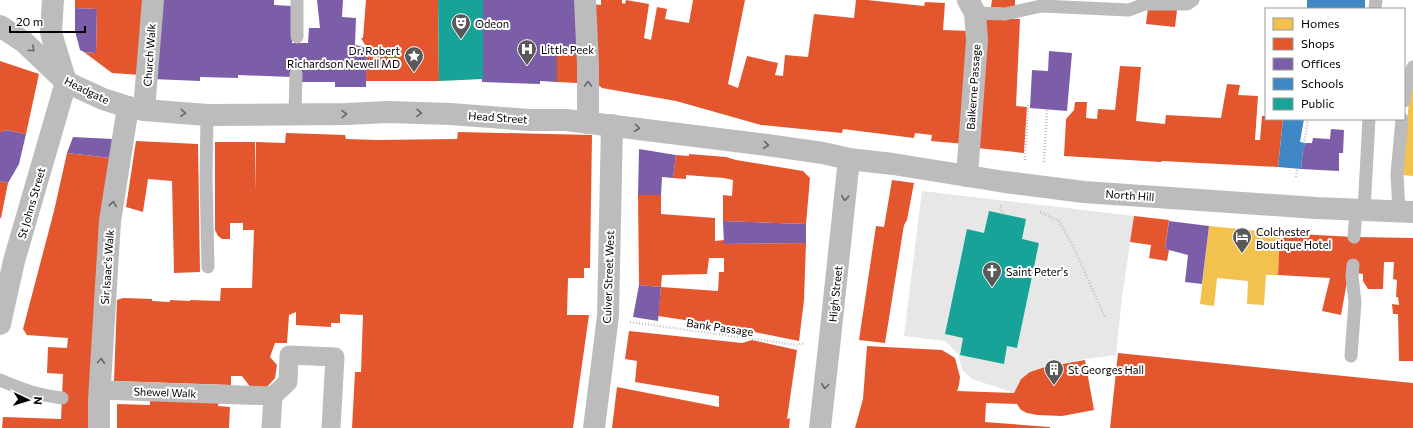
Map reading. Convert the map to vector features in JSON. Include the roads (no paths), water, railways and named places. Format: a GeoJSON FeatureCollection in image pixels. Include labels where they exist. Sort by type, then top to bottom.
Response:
{"type":"FeatureCollection","features":[{"type":"Feature","properties":{"kind":"street"},"geometry":{"type":"LineString","coordinates":[[53,0],[51,32],[66,82]]}},
{"type":"Feature","properties":{"kind":"street","name":"Church Walk"},"geometry":{"type":"LineString","coordinates":[[136,109],[153,0]]}},
{"type":"Feature","properties":{"kind":"street"},"geometry":{"type":"LineString","coordinates":[[584,0],[588,64],[588,122]]}},
{"type":"Feature","properties":{"kind":"street","name":"Balkerne Passage"},"geometry":{"type":"LineString","coordinates":[[967,176],[977,40],[971,6]]}},
{"type":"Feature","properties":{"kind":"street","name":"Headgate"},"geometry":{"type":"LineString","coordinates":[[0,26],[24,42],[66,82],[103,99],[136,109]]}},
{"type":"Feature","properties":{"kind":"street","name":"St Johns Street"},"geometry":{"type":"LineString","coordinates":[[0,324],[14,261],[66,82]]}},
{"type":"Feature","properties":{"kind":"street","name":"Head Street"},"geometry":{"type":"LineString","coordinates":[[136,109],[207,115],[388,112],[529,120],[566,120],[767,144],[824,153],[849,159]]}},
{"type":"Feature","properties":{"kind":"street","name":"Sir Isaac's Walk"},"geometry":{"type":"LineString","coordinates":[[99,428],[97,396],[110,221],[136,109]]}},
{"type":"Feature","properties":{"kind":"street","name":"Culver Street West"},"geometry":{"type":"LineString","coordinates":[[594,428],[608,316],[612,125]]}},
{"type":"Feature","properties":{"kind":"street","name":"North Hill"},"geometry":{"type":"LineString","coordinates":[[849,159],[1084,192],[1360,211],[1406,212]]}},
{"type":"Feature","properties":{"kind":"street","name":"High Street"},"geometry":{"type":"LineString","coordinates":[[820,428],[849,159]]}},
{"type":"Feature","properties":{"kind":"street"},"geometry":{"type":"LineString","coordinates":[[271,428],[273,396],[288,382],[289,355],[335,357],[331,428]]}},
{"type":"Feature","properties":{"kind":"street","name":"Shewel Walk"},"geometry":{"type":"LineString","coordinates":[[97,396],[230,394],[273,396]]}},
{"type":"Feature","properties":{"kind":"lane"},"geometry":{"type":"LineString","coordinates":[[297,0],[297,37]]}},
{"type":"Feature","properties":{"kind":"lane"},"geometry":{"type":"LineString","coordinates":[[971,6],[1005,14],[1041,6],[1129,10],[1145,4],[1187,4],[1193,0]]}},
{"type":"Feature","properties":{"kind":"lane"},"geometry":{"type":"LineString","coordinates":[[1405,93],[1413,67]]}},
{"type":"Feature","properties":{"kind":"lane"},"geometry":{"type":"LineString","coordinates":[[295,114],[296,74]]}},
{"type":"Feature","properties":{"kind":"lane"},"geometry":{"type":"LineString","coordinates":[[207,115],[206,178],[208,267]]}},
{"type":"Feature","properties":{"kind":"lane"},"geometry":{"type":"LineString","coordinates":[[1354,237],[1360,211],[1369,120]]}},
{"type":"Feature","properties":{"kind":"lane"},"geometry":{"type":"LineString","coordinates":[[1402,120],[1397,174],[1406,212]]}},
{"type":"Feature","properties":{"kind":"lane"},"geometry":{"type":"LineString","coordinates":[[1351,356],[1355,302],[1352,276],[1353,265]]}},
{"type":"Feature","properties":{"kind":"lane"},"geometry":{"type":"LineString","coordinates":[[0,380],[41,395],[62,398]]}},
{"type":"Feature","properties":{"kind":"place","name":"Odeon"},"geometry":{"type":"Point","coordinates":[461,40]}},
{"type":"Feature","properties":{"kind":"place","name":"Little Peek"},"geometry":{"type":"Point","coordinates":[527,66]}},
{"type":"Feature","properties":{"kind":"place","name":"Dr. Robert Richardson Newell MD"},"geometry":{"type":"Point","coordinates":[414,73]}},
{"type":"Feature","properties":{"kind":"place","name":"Colchester Boutique Hotel"},"geometry":{"type":"Point","coordinates":[1242,254]}},
{"type":"Feature","properties":{"kind":"place","name":"Saint Peter's"},"geometry":{"type":"Point","coordinates":[992,288]}},
{"type":"Feature","properties":{"kind":"place","name":"St Georges Hall"},"geometry":{"type":"Point","coordinates":[1054,386]}}]}
